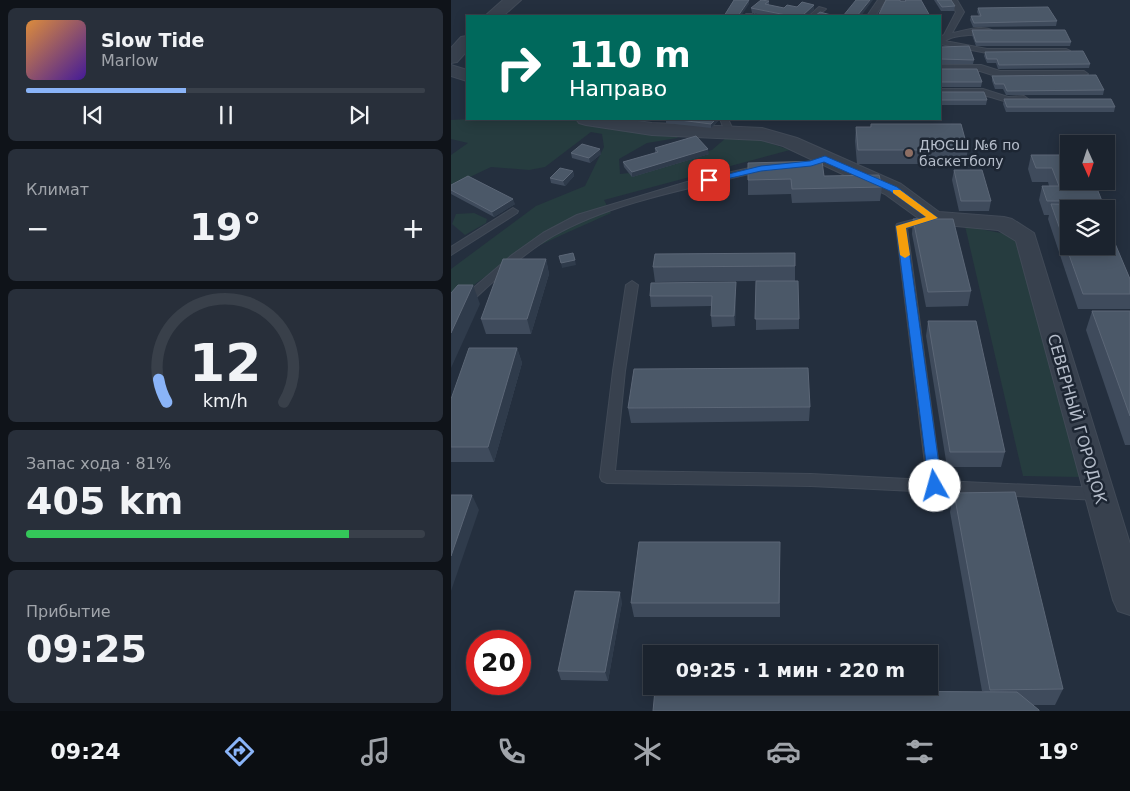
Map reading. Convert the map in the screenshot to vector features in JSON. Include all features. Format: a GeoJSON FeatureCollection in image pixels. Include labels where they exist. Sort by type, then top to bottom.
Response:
{"type":"FeatureCollection","features":[{"type":"Feature","properties":{"kind":"street"},"geometry":{"type":"LineString","coordinates":[[494,15],[513,0]]}},
{"type":"Feature","properties":{"kind":"street"},"geometry":{"type":"LineString","coordinates":[[451,58],[466,41]]}},
{"type":"Feature","properties":{"kind":"street"},"geometry":{"type":"LineString","coordinates":[[451,70],[466,76]]}},
{"type":"Feature","properties":{"kind":"street"},"geometry":{"type":"LineString","coordinates":[[593,120],[652,129],[726,125],[790,142],[818,161],[893,189],[933,218]]}},
{"type":"Feature","properties":{"kind":"street","name":"СЕВЕРНЫЙ ГОРОДОК"},"geometry":{"type":"LineString","coordinates":[[933,218],[1004,224],[1026,238],[1130,600]]}},
{"type":"Feature","properties":{"kind":"lane"},"geometry":{"type":"LineString","coordinates":[[872,15],[882,0]]}},
{"type":"Feature","properties":{"kind":"lane"},"geometry":{"type":"LineString","coordinates":[[942,39],[960,12],[953,0]]}},
{"type":"Feature","properties":{"kind":"lane"},"geometry":{"type":"LineString","coordinates":[[814,15],[822,9]]}},
{"type":"Feature","properties":{"kind":"lane"},"geometry":{"type":"LineString","coordinates":[[942,39],[975,31],[995,31]]}},
{"type":"Feature","properties":{"kind":"lane"},"geometry":{"type":"LineString","coordinates":[[942,39],[987,51],[1066,51]]}},
{"type":"Feature","properties":{"kind":"lane"},"geometry":{"type":"LineString","coordinates":[[941,68],[981,68],[999,74],[1084,74]]}},
{"type":"Feature","properties":{"kind":"lane"},"geometry":{"type":"LineString","coordinates":[[941,92],[983,92],[1007,100],[1035,100]]}},
{"type":"Feature","properties":{"kind":"lane"},"geometry":{"type":"LineString","coordinates":[[451,313],[516,257],[547,235],[581,217],[691,184],[778,166]]}},
{"type":"Feature","properties":{"kind":"lane"},"geometry":{"type":"LineString","coordinates":[[451,252],[513,211]]}},
{"type":"Feature","properties":{"kind":"lane"},"geometry":{"type":"LineString","coordinates":[[933,218],[901,226],[935,486]]}},
{"type":"Feature","properties":{"kind":"lane"},"geometry":{"type":"LineString","coordinates":[[632,285],[619,371],[607,477],[811,480],[1099,494]]}},
{"type":"Feature","properties":{"kind":"green space"},"geometry":{"type":"Polygon","coordinates":[[[451,120],[577,120],[681,134],[677,138],[647,143],[619,159],[620,174],[638,172],[712,150],[727,137],[758,139],[790,150],[604,200],[611,213],[527,252],[506,264],[486,276],[451,305],[451,269],[536,206],[585,186],[604,147],[602,134],[591,132],[545,167],[529,170],[491,167],[455,184],[451,190],[451,155],[468,143],[451,139],[451,120]]]}},
{"type":"Feature","properties":{"kind":"green space"},"geometry":{"type":"Polygon","coordinates":[[[474,213],[487,219],[486,223],[465,235],[452,224],[456,214],[474,213]]]}},
{"type":"Feature","properties":{"kind":"green space"},"geometry":{"type":"Polygon","coordinates":[[[965,226],[1011,235],[1021,244],[1081,477],[1023,476],[965,226]]]}},
{"type":"Feature","properties":{"kind":"building"},"geometry":{"type":"Polygon","coordinates":[[[734,0],[749,0],[739,15],[725,15],[734,0]]]}},
{"type":"Feature","properties":{"kind":"building"},"geometry":{"type":"Polygon","coordinates":[[[761,0],[769,1],[765,4],[784,8],[787,5],[797,7],[802,2],[814,5],[803,15],[786,15],[751,8],[761,0]]]}},
{"type":"Feature","properties":{"kind":"building"},"geometry":{"type":"Polygon","coordinates":[[[856,0],[870,0],[858,15],[844,15],[856,0]]]}},
{"type":"Feature","properties":{"kind":"building"},"geometry":{"type":"Polygon","coordinates":[[[886,0],[921,0],[929,15],[878,15],[886,0]]]}},
{"type":"Feature","properties":{"kind":"building"},"geometry":{"type":"Polygon","coordinates":[[[937,0],[951,0],[955,6],[942,7],[937,0]]]}},
{"type":"Feature","properties":{"kind":"building"},"geometry":{"type":"Polygon","coordinates":[[[1048,7],[1057,21],[974,23],[971,16],[981,16],[978,8],[1048,7]]]}},
{"type":"Feature","properties":{"kind":"building"},"geometry":{"type":"Polygon","coordinates":[[[820,12],[831,15],[816,15],[820,12]]]}},
{"type":"Feature","properties":{"kind":"building"},"geometry":{"type":"Polygon","coordinates":[[[972,30],[1065,30],[1071,42],[976,42],[972,30]]]}},
{"type":"Feature","properties":{"kind":"building"},"geometry":{"type":"Polygon","coordinates":[[[969,46],[974,60],[941,59],[941,47],[969,46]]]}},
{"type":"Feature","properties":{"kind":"building"},"geometry":{"type":"Polygon","coordinates":[[[1083,51],[1090,64],[999,65],[997,59],[987,59],[985,52],[1083,51]]]}},
{"type":"Feature","properties":{"kind":"building"},"geometry":{"type":"Polygon","coordinates":[[[941,69],[977,69],[982,82],[941,82],[941,69]]]}},
{"type":"Feature","properties":{"kind":"building"},"geometry":{"type":"Polygon","coordinates":[[[1096,75],[1104,90],[1007,91],[1004,84],[995,84],[992,76],[1096,75]]]}},
{"type":"Feature","properties":{"kind":"building"},"geometry":{"type":"Polygon","coordinates":[[[941,92],[984,92],[987,100],[941,100],[941,92]]]}},
{"type":"Feature","properties":{"kind":"building"},"geometry":{"type":"Polygon","coordinates":[[[1004,99],[1111,99],[1115,107],[1007,107],[1004,99]]]}},
{"type":"Feature","properties":{"kind":"building"},"geometry":{"type":"Polygon","coordinates":[[[680,120],[715,120],[711,124],[680,120]]]}},
{"type":"Feature","properties":{"kind":"building"},"geometry":{"type":"Polygon","coordinates":[[[871,124],[961,124],[968,150],[858,150],[856,127],[871,127],[871,124]]]}},
{"type":"Feature","properties":{"kind":"building"},"geometry":{"type":"Polygon","coordinates":[[[696,136],[708,149],[632,172],[623,162],[658,152],[655,148],[696,136]]]}},
{"type":"Feature","properties":{"kind":"building"},"geometry":{"type":"Polygon","coordinates":[[[582,144],[600,149],[589,158],[571,153],[582,144]]]}},
{"type":"Feature","properties":{"kind":"building"},"geometry":{"type":"Polygon","coordinates":[[[1031,155],[1060,155],[1060,190],[1098,190],[1102,200],[1047,201],[1042,186],[1059,186],[1052,168],[1036,168],[1031,155]]]}},
{"type":"Feature","properties":{"kind":"building"},"geometry":{"type":"Polygon","coordinates":[[[822,161],[824,176],[879,175],[882,187],[792,189],[791,179],[748,180],[748,163],[822,161]]]}},
{"type":"Feature","properties":{"kind":"building"},"geometry":{"type":"Polygon","coordinates":[[[560,168],[573,171],[563,181],[550,178],[560,168]]]}},
{"type":"Feature","properties":{"kind":"building"},"geometry":{"type":"Polygon","coordinates":[[[954,170],[982,170],[991,201],[961,201],[954,170]]]}},
{"type":"Feature","properties":{"kind":"building"},"geometry":{"type":"Polygon","coordinates":[[[468,176],[513,199],[492,212],[451,190],[451,185],[468,176]]]}},
{"type":"Feature","properties":{"kind":"building"},"geometry":{"type":"Polygon","coordinates":[[[1051,204],[1060,204],[1060,229],[1051,204]]]}},
{"type":"Feature","properties":{"kind":"building"},"geometry":{"type":"Polygon","coordinates":[[[913,219],[953,219],[971,291],[928,292],[913,219]]]}},
{"type":"Feature","properties":{"kind":"building"},"geometry":{"type":"Polygon","coordinates":[[[1115,243],[1130,279],[1130,294],[1083,294],[1069,255],[1115,255],[1115,243]]]}},
{"type":"Feature","properties":{"kind":"building"},"geometry":{"type":"Polygon","coordinates":[[[573,253],[575,260],[561,263],[559,256],[573,253]]]}},
{"type":"Feature","properties":{"kind":"building"},"geometry":{"type":"Polygon","coordinates":[[[795,253],[795,266],[653,267],[655,254],[795,253]]]}},
{"type":"Feature","properties":{"kind":"building"},"geometry":{"type":"Polygon","coordinates":[[[503,259],[546,259],[527,319],[481,319],[503,259]]]}},
{"type":"Feature","properties":{"kind":"building"},"geometry":{"type":"Polygon","coordinates":[[[756,281],[798,281],[799,319],[755,319],[756,281]]]}},
{"type":"Feature","properties":{"kind":"building"},"geometry":{"type":"Polygon","coordinates":[[[736,282],[734,316],[711,316],[712,296],[650,296],[651,283],[736,282]]]}},
{"type":"Feature","properties":{"kind":"building"},"geometry":{"type":"Polygon","coordinates":[[[458,285],[473,285],[451,333],[451,293],[458,285]]]}},
{"type":"Feature","properties":{"kind":"building"},"geometry":{"type":"Polygon","coordinates":[[[1092,311],[1130,311],[1130,416],[1092,311]]]}},
{"type":"Feature","properties":{"kind":"building"},"geometry":{"type":"Polygon","coordinates":[[[928,321],[976,321],[1005,452],[950,452],[928,321]]]}},
{"type":"Feature","properties":{"kind":"building"},"geometry":{"type":"Polygon","coordinates":[[[469,348],[517,348],[488,447],[451,447],[451,399],[469,348]]]}},
{"type":"Feature","properties":{"kind":"building"},"geometry":{"type":"Polygon","coordinates":[[[808,368],[810,407],[628,408],[634,369],[808,368]]]}},
{"type":"Feature","properties":{"kind":"building"},"geometry":{"type":"Polygon","coordinates":[[[1015,492],[1063,689],[990,690],[954,493],[1015,492]]]}},
{"type":"Feature","properties":{"kind":"building"},"geometry":{"type":"Polygon","coordinates":[[[451,495],[472,495],[451,556],[451,495]]]}},
{"type":"Feature","properties":{"kind":"building"},"geometry":{"type":"Polygon","coordinates":[[[639,542],[780,542],[779,603],[631,603],[639,542]]]}},
{"type":"Feature","properties":{"kind":"building"},"geometry":{"type":"Polygon","coordinates":[[[575,591],[620,592],[605,672],[558,671],[575,591]]]}},
{"type":"Feature","properties":{"kind":"building"},"geometry":{"type":"Polygon","coordinates":[[[938,692],[1017,692],[1039,710],[1039,711],[653,711],[655,695],[938,695],[938,692]]]}},
{"type":"Feature","properties":{"kind":"slow traffic"},"geometry":{"type":"LineString","coordinates":[[896,192],[933,218],[901,226],[905,255]]}},
{"type":"Feature","properties":{"kind":"place","name":"ДЮСШ №6 по баскетболу"},"geometry":{"type":"Point","coordinates":[909,153]}},
{"type":"Feature","properties":{"kind":"route"},"geometry":{"type":"LineString","coordinates":[[709,180],[761,168],[811,163],[825,159],[893,189],[933,218],[901,226],[935,486]]}}]}
